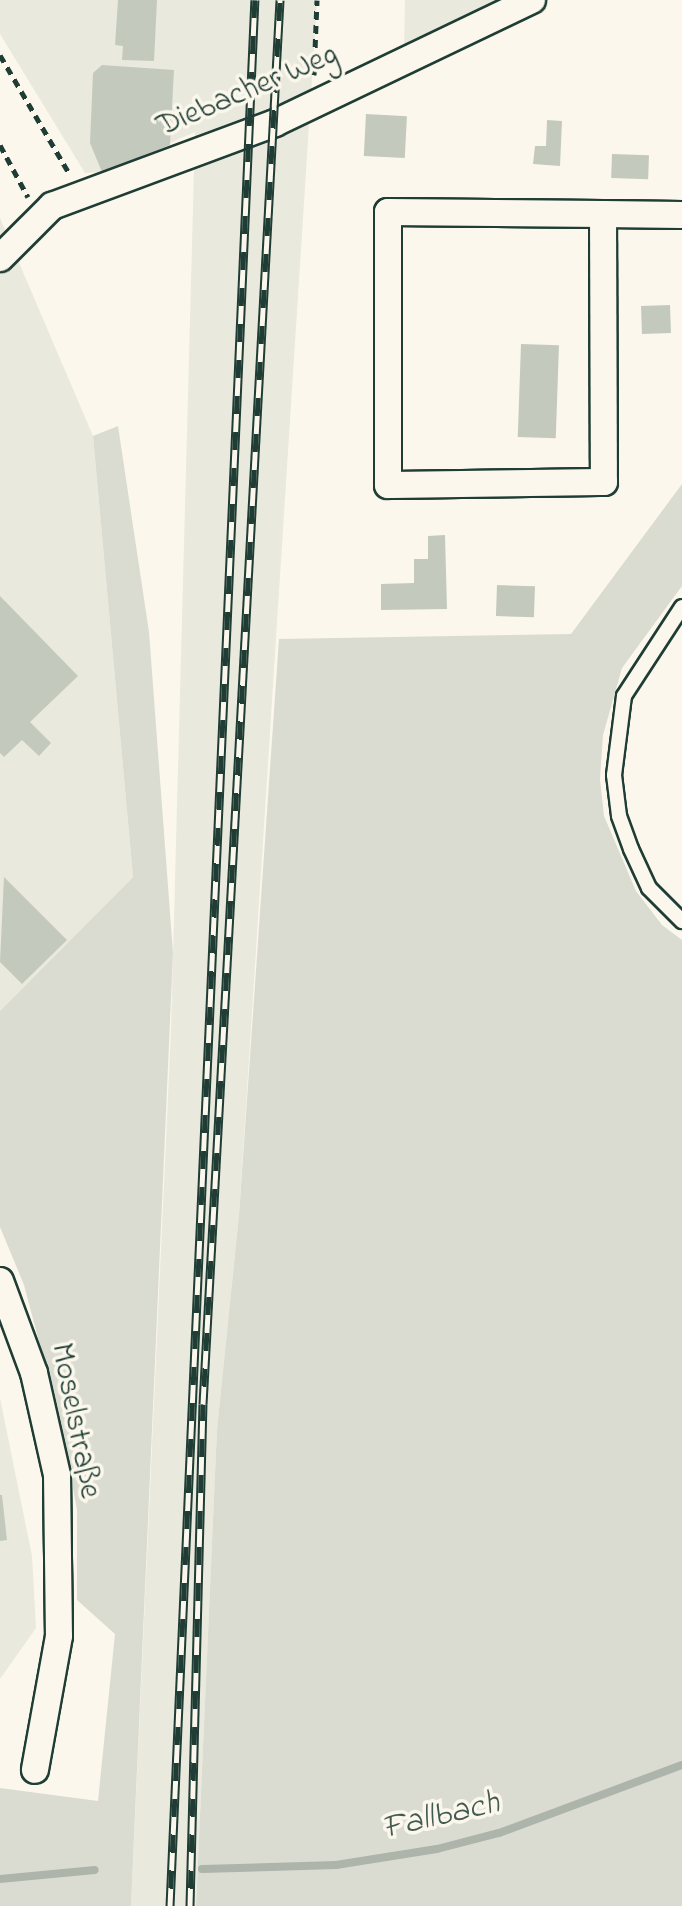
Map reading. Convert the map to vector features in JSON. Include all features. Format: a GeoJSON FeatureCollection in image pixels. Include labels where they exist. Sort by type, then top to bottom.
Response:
{"type":"FeatureCollection","features":[{"type":"Feature","properties":{"kind":"street","name":"Diebacher Weg"},"geometry":{"type":"LineString","coordinates":[[0,258],[38,215],[312,104],[532,0]]}},
{"type":"Feature","properties":{"kind":"street"},"geometry":{"type":"LineString","coordinates":[[603,214],[604,482],[388,485],[388,212],[603,214],[682,215]]}},
{"type":"Feature","properties":{"kind":"street","name":"Moselstraße"},"geometry":{"type":"LineString","coordinates":[[0,1281],[34,1373],[57,1475],[59,1636],[35,1770]]}},
{"type":"Feature","properties":{"kind":"lane"},"geometry":{"type":"LineString","coordinates":[[682,607],[624,696],[614,775],[619,816],[649,888],[682,921]]}},
{"type":"Feature","properties":{"kind":"path"},"geometry":{"type":"LineString","coordinates":[[312,104],[317,0]]}},
{"type":"Feature","properties":{"kind":"path"},"geometry":{"type":"LineString","coordinates":[[0,55],[80,196]]}},
{"type":"Feature","properties":{"kind":"path"},"geometry":{"type":"LineString","coordinates":[[0,145],[38,215]]}},
{"type":"Feature","properties":{"kind":"shaded area"},"geometry":{"type":"Polygon","coordinates":[[[0,0],[317,0],[239,1215],[217,1429],[196,1906],[131,1906],[171,1030],[195,132],[102,172],[85,173],[0,34],[0,0]]]}},
{"type":"Feature","properties":{"kind":"shaded area"},"geometry":{"type":"Polygon","coordinates":[[[405,0],[515,0],[404,51],[405,0]]]}},
{"type":"Feature","properties":{"kind":"shaded area"},"geometry":{"type":"Polygon","coordinates":[[[0,218],[93,436],[133,877],[0,1011],[0,218]]]}},
{"type":"Feature","properties":{"kind":"shaded area"},"geometry":{"type":"Polygon","coordinates":[[[118,426],[149,632],[173,953],[131,1906],[0,1906],[0,1788],[98,1801],[115,1634],[77,1600],[77,1510],[62,1428],[24,1285],[0,1227],[0,1011],[133,877],[93,436],[118,426]]]}},
{"type":"Feature","properties":{"kind":"shaded area"},"geometry":{"type":"Polygon","coordinates":[[[682,484],[682,586],[622,668],[603,735],[600,779],[604,816],[636,891],[662,925],[682,940],[682,1906],[196,1906],[217,1429],[239,1215],[279,639],[571,634],[682,484]]]}},
{"type":"Feature","properties":{"kind":"shaded area"},"geometry":{"type":"Polygon","coordinates":[[[0,1398],[32,1556],[36,1628],[0,1679],[0,1398]]]}},
{"type":"Feature","properties":{"kind":"building"},"geometry":{"type":"Polygon","coordinates":[[[118,0],[157,0],[154,61],[122,60],[123,46],[115,45],[118,0]]]}},
{"type":"Feature","properties":{"kind":"building"},"geometry":{"type":"Polygon","coordinates":[[[102,65],[174,70],[170,145],[102,172],[90,143],[93,73],[102,65]]]}},
{"type":"Feature","properties":{"kind":"building"},"geometry":{"type":"Polygon","coordinates":[[[366,114],[407,116],[405,158],[364,156],[366,114]]]}},
{"type":"Feature","properties":{"kind":"building"},"geometry":{"type":"Polygon","coordinates":[[[547,120],[562,121],[560,166],[533,164],[535,146],[546,146],[547,120]]]}},
{"type":"Feature","properties":{"kind":"building"},"geometry":{"type":"Polygon","coordinates":[[[612,154],[649,155],[648,179],[611,178],[612,154]]]}},
{"type":"Feature","properties":{"kind":"building"},"geometry":{"type":"Polygon","coordinates":[[[670,305],[671,333],[642,334],[641,306],[670,305]]]}},
{"type":"Feature","properties":{"kind":"building"},"geometry":{"type":"Polygon","coordinates":[[[521,344],[559,345],[556,438],[518,437],[521,344]]]}},
{"type":"Feature","properties":{"kind":"building"},"geometry":{"type":"Polygon","coordinates":[[[445,535],[447,609],[381,610],[381,584],[414,583],[414,559],[428,559],[428,536],[445,535]]]}},
{"type":"Feature","properties":{"kind":"building"},"geometry":{"type":"Polygon","coordinates":[[[497,585],[535,586],[534,617],[496,616],[497,585]]]}},
{"type":"Feature","properties":{"kind":"building"},"geometry":{"type":"Polygon","coordinates":[[[0,596],[78,676],[30,722],[51,743],[39,756],[22,740],[4,757],[0,753],[0,596]]]}},
{"type":"Feature","properties":{"kind":"building"},"geometry":{"type":"Polygon","coordinates":[[[4,877],[67,940],[22,984],[0,962],[4,877]]]}},
{"type":"Feature","properties":{"kind":"building"},"geometry":{"type":"Polygon","coordinates":[[[0,1495],[7,1540],[0,1541],[0,1495]]]}},
{"type":"Feature","properties":{"kind":"waterway","name":"Fallbach"},"geometry":{"type":"LineString","coordinates":[[202,1869],[336,1865],[437,1849],[499,1833],[682,1765]]}},
{"type":"Feature","properties":{"kind":"waterway","name":"Fallbach"},"geometry":{"type":"LineString","coordinates":[[0,1879],[95,1870]]}},
{"type":"Feature","properties":{"kind":"railway"},"geometry":{"type":"LineString","coordinates":[[170,1906],[255,0]]}},
{"type":"Feature","properties":{"kind":"railway"},"geometry":{"type":"LineString","coordinates":[[190,1906],[203,1404],[280,0]]}}]}
